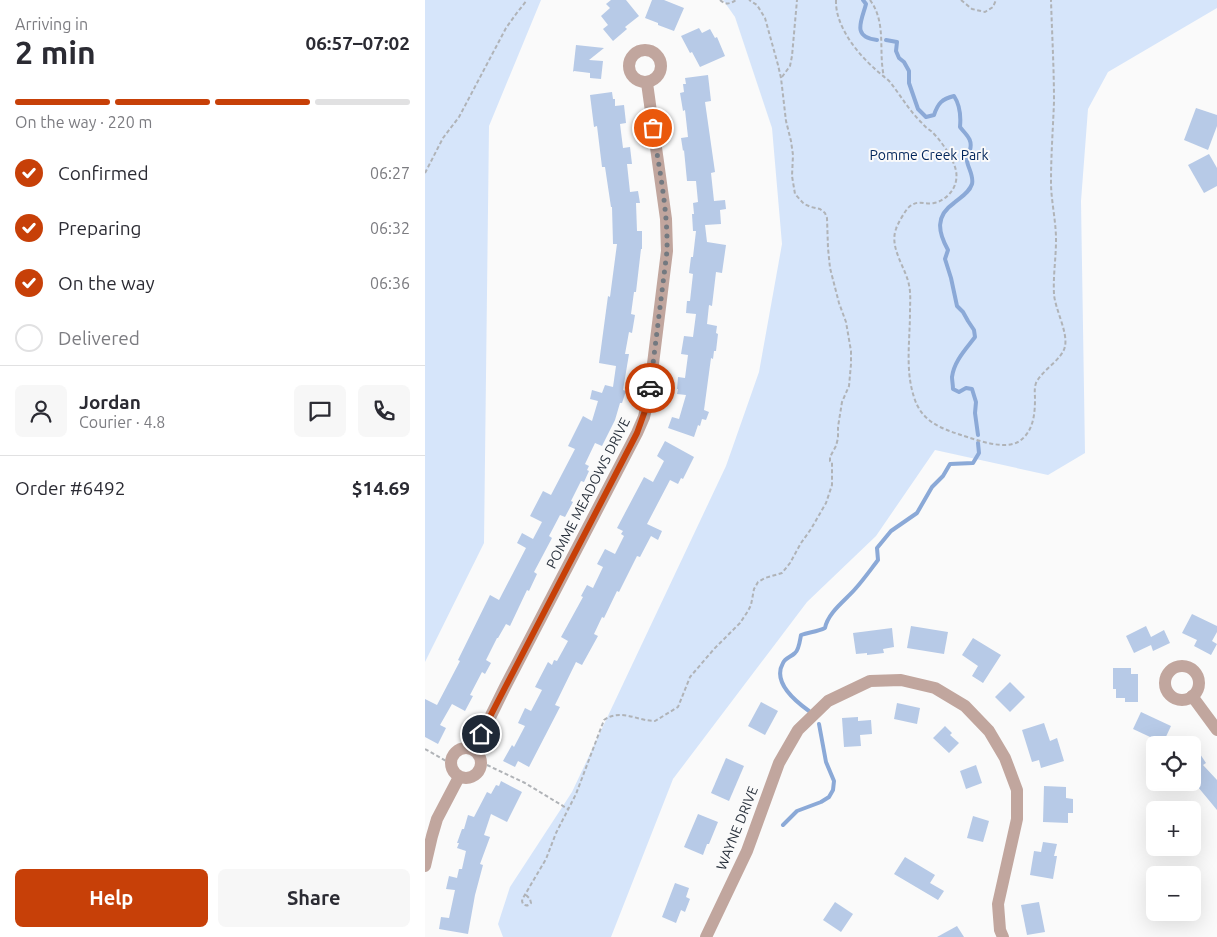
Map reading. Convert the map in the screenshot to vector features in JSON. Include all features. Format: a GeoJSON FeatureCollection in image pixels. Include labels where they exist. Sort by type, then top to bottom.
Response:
{"type":"FeatureCollection","features":[{"type":"Feature","properties":{"kind":"street","name":"POMME MEADOWS DRIVE"},"geometry":{"type":"LineString","coordinates":[[474,750],[509,678],[637,433],[646,408],[667,251],[665,211],[647,82]]}},
{"type":"Feature","properties":{"kind":"street","name":"WAYNE DRIVE"},"geometry":{"type":"LineString","coordinates":[[706,937],[747,851],[779,763],[798,730],[828,701],[870,681],[901,680],[935,688],[965,706],[989,731],[1005,758],[1017,790],[1017,819],[998,904],[1003,937]]}},
{"type":"Feature","properties":{"kind":"street"},"geometry":{"type":"LineString","coordinates":[[1192,696],[1217,730]]}},
{"type":"Feature","properties":{"kind":"street"},"geometry":{"type":"LineString","coordinates":[[462,748],[474,750],[481,759],[479,770],[476,775],[470,778],[459,777],[451,767],[452,756],[462,748]]}},
{"type":"Feature","properties":{"kind":"street"},"geometry":{"type":"LineString","coordinates":[[425,866],[437,819],[459,777]]}},
{"type":"Feature","properties":{"kind":"path"},"geometry":{"type":"LineString","coordinates":[[425,173],[443,138],[459,117],[507,28],[527,0]]}},
{"type":"Feature","properties":{"kind":"path"},"geometry":{"type":"LineString","coordinates":[[719,0],[729,4],[737,0]]}},
{"type":"Feature","properties":{"kind":"path"},"geometry":{"type":"LineString","coordinates":[[526,895],[546,859],[556,833],[582,779],[605,720],[609,716],[617,714],[655,721],[678,707],[690,677],[740,623],[748,611],[758,582],[782,573],[791,563],[801,542],[826,503],[832,485],[830,457],[836,446],[842,402],[849,386],[850,378],[851,351],[849,336],[830,268],[827,218],[821,209],[804,204],[795,194],[792,176],[793,155],[786,121],[781,78],[765,18],[757,5],[749,0]]}},
{"type":"Feature","properties":{"kind":"path"},"geometry":{"type":"LineString","coordinates":[[781,78],[790,66],[797,0]]}},
{"type":"Feature","properties":{"kind":"path"},"geometry":{"type":"LineString","coordinates":[[836,0],[840,21],[857,51],[890,83],[921,123],[936,137],[953,162],[957,175],[956,184],[945,198],[932,204],[917,202],[909,206],[894,236],[896,250],[909,284],[910,338],[908,355],[913,397],[925,416],[939,427],[961,435],[1005,446],[1018,442],[1028,433],[1033,424],[1037,381],[1060,356],[1065,346],[1064,333],[1055,304],[1054,293],[1056,240],[1051,200],[1054,100],[1051,0]]}},
{"type":"Feature","properties":{"kind":"path"},"geometry":{"type":"LineString","coordinates":[[870,0],[881,24],[881,56],[884,77]]}},
{"type":"Feature","properties":{"kind":"path"},"geometry":{"type":"LineString","coordinates":[[961,0],[976,11],[985,12],[993,7],[996,0]]}},
{"type":"Feature","properties":{"kind":"path"},"geometry":{"type":"LineString","coordinates":[[425,749],[446,760]]}},
{"type":"Feature","properties":{"kind":"path"},"geometry":{"type":"LineString","coordinates":[[487,765],[525,783],[568,808]]}},
{"type":"Feature","properties":{"kind":"green space"},"geometry":{"type":"Polygon","coordinates":[[[425,0],[541,0],[489,126],[484,543],[425,662],[425,0]]]}},
{"type":"Feature","properties":{"kind":"green space","name":"Pomme Creek Park"},"geometry":{"type":"Polygon","coordinates":[[[723,0],[1217,0],[1217,8],[1108,72],[1088,109],[1081,201],[1085,453],[1048,475],[935,450],[876,536],[807,602],[673,779],[611,937],[503,937],[498,924],[510,887],[572,792],[726,466],[759,372],[782,244],[772,128],[735,17],[723,0]]]}},
{"type":"Feature","properties":{"kind":"building"},"geometry":{"type":"Polygon","coordinates":[[[611,0],[626,0],[639,16],[625,27],[627,29],[613,41],[603,29],[608,25],[601,16],[610,8],[606,4],[611,0]]]}},
{"type":"Feature","properties":{"kind":"building"},"geometry":{"type":"Polygon","coordinates":[[[652,0],[664,0],[684,8],[674,31],[645,18],[652,0]]]}},
{"type":"Feature","properties":{"kind":"building"},"geometry":{"type":"Polygon","coordinates":[[[699,28],[702,33],[710,29],[715,38],[717,37],[725,56],[700,67],[681,36],[699,28]]]}},
{"type":"Feature","properties":{"kind":"building"},"geometry":{"type":"Polygon","coordinates":[[[576,45],[604,48],[589,60],[603,61],[601,79],[590,78],[590,73],[573,72],[576,45]]]}},
{"type":"Feature","properties":{"kind":"building"},"geometry":{"type":"Polygon","coordinates":[[[708,75],[711,101],[705,102],[715,172],[711,173],[714,201],[725,200],[726,209],[720,210],[721,224],[705,225],[707,242],[726,245],[722,273],[716,272],[712,306],[709,305],[707,324],[717,326],[716,333],[718,334],[716,351],[714,351],[713,359],[711,358],[704,410],[709,412],[706,420],[702,419],[700,426],[698,425],[694,437],[668,428],[672,417],[679,419],[686,395],[677,394],[678,377],[685,378],[688,355],[681,354],[684,336],[693,337],[696,314],[686,313],[687,301],[690,301],[693,274],[689,273],[696,231],[693,231],[693,203],[698,202],[696,181],[687,181],[681,138],[688,137],[685,110],[683,111],[680,93],[684,92],[683,84],[686,84],[685,78],[708,75]]]}},
{"type":"Feature","properties":{"kind":"building"},"geometry":{"type":"Polygon","coordinates":[[[612,92],[615,106],[624,105],[626,123],[620,124],[623,148],[630,147],[632,164],[627,164],[630,192],[638,191],[640,203],[636,203],[637,231],[642,231],[642,249],[631,314],[635,315],[632,333],[629,332],[625,354],[629,354],[623,390],[626,391],[615,420],[602,446],[595,443],[585,464],[589,466],[587,470],[589,471],[584,482],[581,481],[565,517],[560,515],[549,536],[552,538],[534,572],[537,574],[529,591],[527,590],[510,626],[506,624],[486,660],[491,663],[485,674],[482,672],[470,695],[473,696],[465,711],[452,704],[440,725],[446,728],[438,744],[425,737],[425,699],[437,705],[460,661],[458,660],[490,595],[499,600],[526,548],[517,543],[522,533],[533,539],[542,522],[530,516],[543,491],[551,495],[575,449],[568,446],[583,416],[592,421],[598,401],[590,399],[592,390],[602,393],[605,385],[613,387],[616,366],[599,363],[617,244],[613,244],[612,207],[605,167],[602,167],[597,126],[594,127],[590,95],[612,92]]]}},
{"type":"Feature","properties":{"kind":"building"},"geometry":{"type":"Polygon","coordinates":[[[1196,108],[1217,115],[1217,126],[1208,150],[1184,140],[1196,108]]]}},
{"type":"Feature","properties":{"kind":"building"},"geometry":{"type":"Polygon","coordinates":[[[1209,154],[1217,168],[1217,186],[1204,193],[1188,165],[1209,154]]]}},
{"type":"Feature","properties":{"kind":"building"},"geometry":{"type":"Polygon","coordinates":[[[665,441],[694,457],[683,479],[681,478],[678,484],[670,480],[647,524],[662,531],[658,540],[651,536],[640,557],[637,556],[619,592],[617,591],[604,618],[602,617],[594,634],[598,636],[582,665],[576,662],[555,705],[560,707],[529,767],[518,761],[515,767],[503,761],[512,745],[514,747],[525,726],[518,723],[525,708],[531,711],[542,690],[535,687],[548,662],[552,665],[554,660],[557,661],[568,641],[561,637],[583,597],[581,596],[587,585],[593,588],[603,567],[597,564],[605,549],[615,554],[624,536],[621,534],[623,531],[617,528],[644,477],[653,482],[664,461],[657,456],[665,441]]]}},
{"type":"Feature","properties":{"kind":"building"},"geometry":{"type":"Polygon","coordinates":[[[1192,614],[1217,626],[1217,632],[1212,641],[1217,644],[1211,655],[1194,646],[1197,640],[1182,633],[1192,614]]]}},
{"type":"Feature","properties":{"kind":"building"},"geometry":{"type":"Polygon","coordinates":[[[911,626],[948,632],[944,654],[907,648],[911,626]]]}},
{"type":"Feature","properties":{"kind":"building"},"geometry":{"type":"Polygon","coordinates":[[[1146,626],[1151,637],[1164,630],[1170,643],[1153,651],[1151,645],[1134,653],[1126,636],[1146,626]]]}},
{"type":"Feature","properties":{"kind":"building"},"geometry":{"type":"Polygon","coordinates":[[[892,628],[894,647],[883,649],[884,653],[856,654],[853,633],[892,628]]]}},
{"type":"Feature","properties":{"kind":"building"},"geometry":{"type":"Polygon","coordinates":[[[973,638],[1001,655],[983,683],[972,676],[978,666],[962,655],[973,638]]]}},
{"type":"Feature","properties":{"kind":"building"},"geometry":{"type":"Polygon","coordinates":[[[1113,668],[1131,668],[1131,674],[1138,674],[1138,702],[1125,702],[1125,698],[1116,698],[1116,689],[1113,689],[1113,668]]]}},
{"type":"Feature","properties":{"kind":"building"},"geometry":{"type":"Polygon","coordinates":[[[1010,682],[1025,697],[1010,712],[995,697],[1010,682]]]}},
{"type":"Feature","properties":{"kind":"building"},"geometry":{"type":"Polygon","coordinates":[[[761,702],[778,711],[765,735],[748,726],[761,702]]]}},
{"type":"Feature","properties":{"kind":"building"},"geometry":{"type":"Polygon","coordinates":[[[897,703],[920,708],[917,724],[894,719],[897,703]]]}},
{"type":"Feature","properties":{"kind":"building"},"geometry":{"type":"Polygon","coordinates":[[[1141,712],[1171,726],[1166,736],[1148,736],[1133,729],[1141,712]]]}},
{"type":"Feature","properties":{"kind":"building"},"geometry":{"type":"Polygon","coordinates":[[[858,717],[858,721],[871,720],[872,734],[860,735],[861,746],[844,747],[842,718],[858,717]]]}},
{"type":"Feature","properties":{"kind":"building"},"geometry":{"type":"Polygon","coordinates":[[[1044,723],[1050,741],[1057,738],[1064,761],[1041,768],[1039,760],[1032,762],[1022,730],[1044,723]]]}},
{"type":"Feature","properties":{"kind":"building"},"geometry":{"type":"Polygon","coordinates":[[[945,726],[952,733],[950,735],[959,743],[949,753],[933,738],[945,726]]]}},
{"type":"Feature","properties":{"kind":"building"},"geometry":{"type":"Polygon","coordinates":[[[1201,756],[1206,763],[1203,765],[1217,780],[1217,810],[1201,791],[1201,756]]]}},
{"type":"Feature","properties":{"kind":"building"},"geometry":{"type":"Polygon","coordinates":[[[726,758],[744,766],[729,801],[711,793],[726,758]]]}},
{"type":"Feature","properties":{"kind":"building"},"geometry":{"type":"Polygon","coordinates":[[[976,765],[982,783],[966,789],[960,771],[976,765]]]}},
{"type":"Feature","properties":{"kind":"building"},"geometry":{"type":"Polygon","coordinates":[[[501,781],[522,792],[507,822],[491,814],[484,835],[490,837],[480,864],[483,865],[468,934],[439,929],[441,917],[449,918],[455,890],[446,889],[449,876],[457,878],[459,869],[462,869],[466,851],[457,848],[459,843],[457,843],[462,829],[464,829],[468,815],[474,817],[487,792],[491,794],[496,785],[499,786],[501,781]]]}},
{"type":"Feature","properties":{"kind":"building"},"geometry":{"type":"Polygon","coordinates":[[[1044,786],[1066,787],[1066,798],[1073,799],[1073,813],[1068,813],[1068,823],[1043,822],[1044,786]]]}},
{"type":"Feature","properties":{"kind":"building"},"geometry":{"type":"Polygon","coordinates":[[[698,814],[718,822],[703,855],[684,847],[698,814]]]}},
{"type":"Feature","properties":{"kind":"building"},"geometry":{"type":"Polygon","coordinates":[[[973,816],[989,821],[983,842],[967,838],[973,816]]]}},
{"type":"Feature","properties":{"kind":"building"},"geometry":{"type":"Polygon","coordinates":[[[1043,842],[1057,844],[1054,856],[1057,856],[1053,879],[1030,875],[1034,851],[1041,852],[1043,842]]]}},
{"type":"Feature","properties":{"kind":"building"},"geometry":{"type":"Polygon","coordinates":[[[905,857],[935,875],[930,883],[944,891],[938,900],[894,874],[905,857]]]}},
{"type":"Feature","properties":{"kind":"building"},"geometry":{"type":"Polygon","coordinates":[[[675,883],[689,888],[686,897],[690,899],[685,912],[681,910],[676,923],[662,917],[675,883]]]}},
{"type":"Feature","properties":{"kind":"building"},"geometry":{"type":"Polygon","coordinates":[[[835,902],[853,914],[841,932],[823,920],[835,902]]]}},
{"type":"Feature","properties":{"kind":"building"},"geometry":{"type":"Polygon","coordinates":[[[1039,902],[1045,932],[1027,935],[1021,905],[1039,902]]]}},
{"type":"Feature","properties":{"kind":"building"},"geometry":{"type":"Polygon","coordinates":[[[957,926],[964,937],[937,937],[957,926]]]}},
{"type":"Feature","properties":{"kind":"waterway"},"geometry":{"type":"LineString","coordinates":[[863,0],[866,4],[860,27],[861,32],[869,38],[877,40]]}},
{"type":"Feature","properties":{"kind":"waterway"},"geometry":{"type":"LineString","coordinates":[[886,40],[897,42],[896,51],[909,71],[909,83],[918,109],[926,117],[934,115],[941,102],[954,96],[960,111],[960,127],[971,143],[967,157],[972,178],[971,187],[944,213],[941,219],[940,231],[948,250],[945,259],[957,306],[974,330],[975,337],[955,366],[952,377],[953,389],[959,392],[966,388],[972,389],[976,402],[975,413],[978,435]]}},
{"type":"Feature","properties":{"kind":"waterway"},"geometry":{"type":"LineString","coordinates":[[809,711],[797,702],[783,684],[780,670],[784,661],[796,652],[801,635],[825,628],[833,611],[856,588],[878,560],[877,548],[891,531],[917,513],[932,487],[943,476],[950,464],[973,463],[979,453],[978,443]]}},
{"type":"Feature","properties":{"kind":"waterway"},"geometry":{"type":"LineString","coordinates":[[783,825],[797,811],[821,802],[829,797],[833,790],[834,781],[826,762],[819,724]]}},
{"type":"Feature","properties":{"kind":"way so far"},"geometry":{"type":"LineString","coordinates":[[650,388],[667,251],[667,228],[653,128]]}},
{"type":"Feature","properties":{"kind":"route"},"geometry":{"type":"LineString","coordinates":[[481,734],[641,425],[650,388]]}}]}
